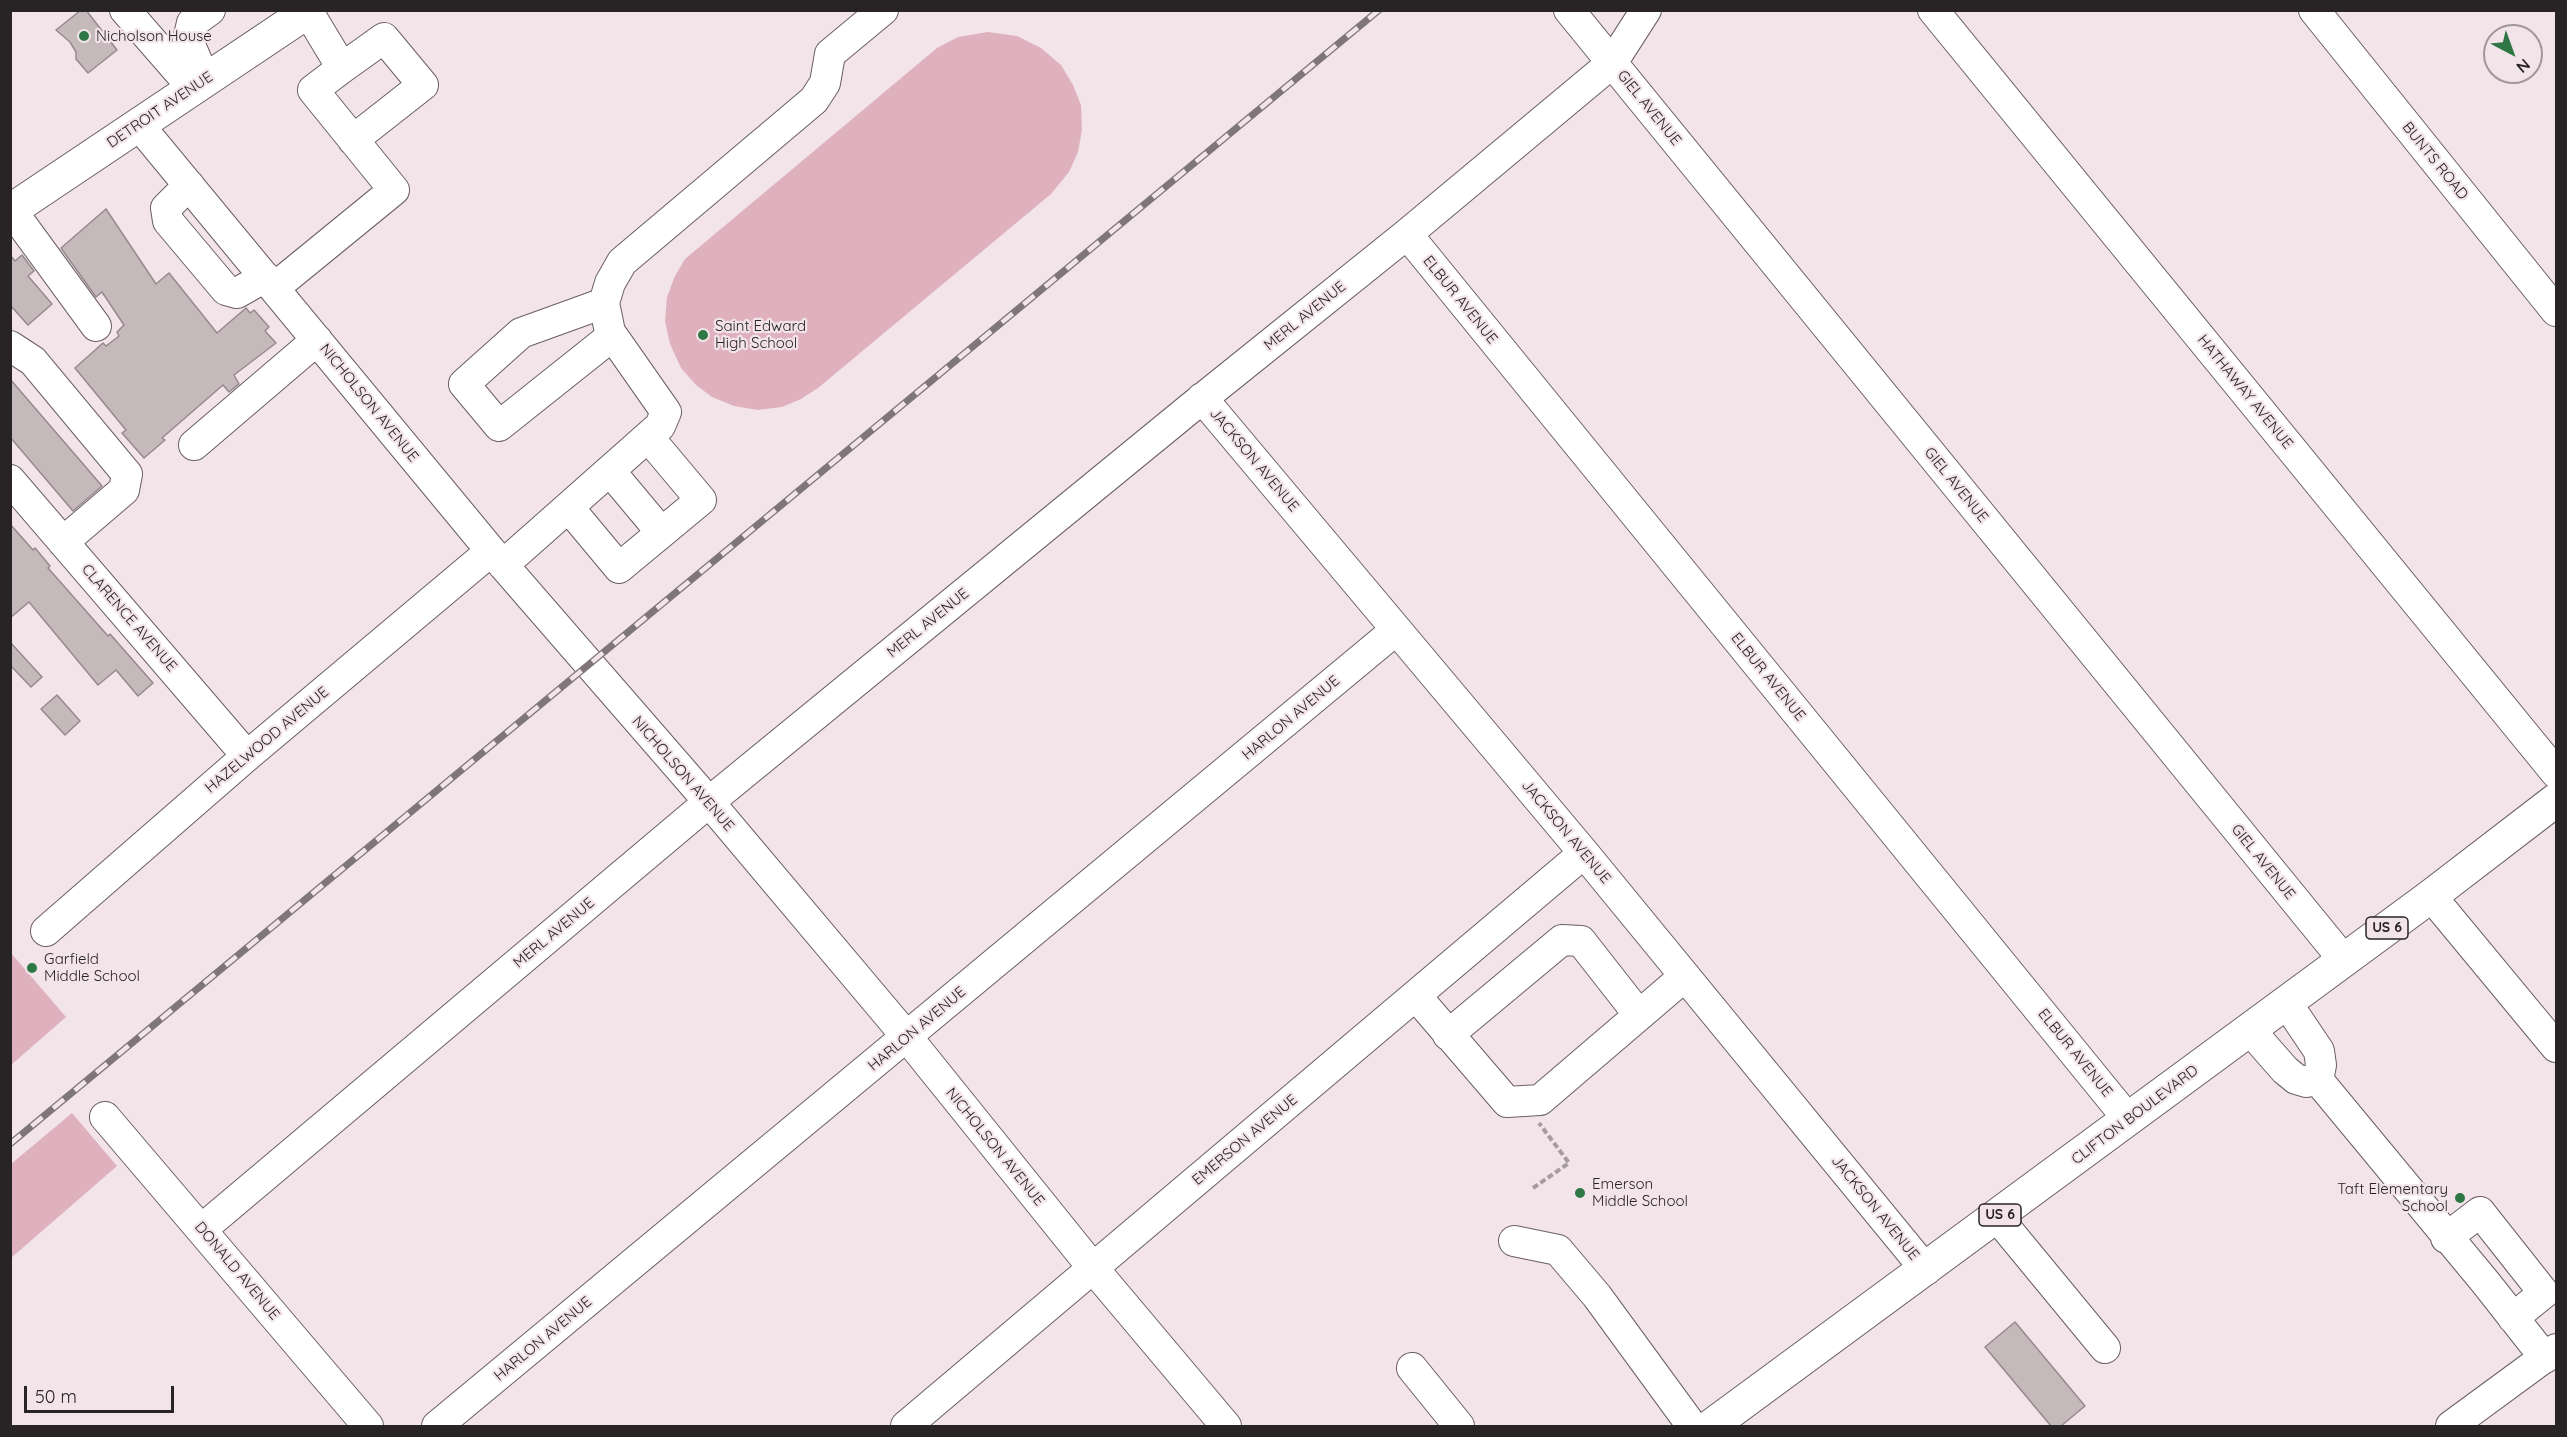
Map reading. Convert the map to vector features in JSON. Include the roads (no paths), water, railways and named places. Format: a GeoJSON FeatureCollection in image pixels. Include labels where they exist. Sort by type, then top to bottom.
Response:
{"type":"FeatureCollection","features":[{"type":"Feature","properties":{"kind":"main road","name":"DETROIT AVENUE"},"geometry":{"type":"LineString","coordinates":[[11,211],[308,11]]}},
{"type":"Feature","properties":{"kind":"main road","name":"CLIFTON BOULEVARD"},"geometry":{"type":"LineString","coordinates":[[1711,1426],[1926,1270],[2431,896],[2556,800]]}},
{"type":"Feature","properties":{"kind":"street"},"geometry":{"type":"LineString","coordinates":[[125,10],[199,84]]}},
{"type":"Feature","properties":{"kind":"street"},"geometry":{"type":"LineString","coordinates":[[199,84],[188,40],[192,23],[210,10]]}},
{"type":"Feature","properties":{"kind":"street"},"geometry":{"type":"LineString","coordinates":[[603,303],[521,333],[464,384],[499,426],[612,336],[603,303],[610,283],[622,262],[814,100],[825,83],[830,54],[883,10]]}},
{"type":"Feature","properties":{"kind":"street","name":"GIEL AVENUE"},"geometry":{"type":"LineString","coordinates":[[1569,10],[2343,959]]}},
{"type":"Feature","properties":{"kind":"street","name":"MERL AVENUE"},"geometry":{"type":"LineString","coordinates":[[202,1229],[709,802],[1202,398],[1407,234],[1612,63],[1646,10]]}},
{"type":"Feature","properties":{"kind":"street","name":"HATHAWAY AVENUE"},"geometry":{"type":"LineString","coordinates":[[1933,10],[2556,773]]}},
{"type":"Feature","properties":{"kind":"street","name":"BUNTS ROAD"},"geometry":{"type":"LineString","coordinates":[[2314,10],[2556,311]]}},
{"type":"Feature","properties":{"kind":"street"},"geometry":{"type":"LineString","coordinates":[[308,11],[342,68]]}},
{"type":"Feature","properties":{"kind":"street"},"geometry":{"type":"LineString","coordinates":[[189,185],[165,208],[168,221],[226,290],[237,293],[269,283],[394,190],[353,140],[313,90],[384,38],[423,85],[353,140]]}},
{"type":"Feature","properties":{"kind":"street","name":"NICHOLSON AVENUE"},"geometry":{"type":"LineString","coordinates":[[138,124],[497,558],[709,802],[907,1037],[1094,1268],[1226,1426]]}},
{"type":"Feature","properties":{"kind":"street"},"geometry":{"type":"LineString","coordinates":[[11,211],[96,326]]}},
{"type":"Feature","properties":{"kind":"street","name":"ELBUR AVENUE"},"geometry":{"type":"LineString","coordinates":[[1407,234],[2128,1119]]}},
{"type":"Feature","properties":{"kind":"street","name":"HAZELWOOD AVENUE"},"geometry":{"type":"LineString","coordinates":[[46,931],[247,756],[497,558],[569,508],[649,438],[660,426],[666,412],[612,336]]}},
{"type":"Feature","properties":{"kind":"street"},"geometry":{"type":"LineString","coordinates":[[194,445],[317,340]]}},
{"type":"Feature","properties":{"kind":"street"},"geometry":{"type":"LineString","coordinates":[[10,346],[33,361],[127,474],[124,490],[63,542]]}},
{"type":"Feature","properties":{"kind":"street","name":"JACKSON AVENUE"},"geometry":{"type":"LineString","coordinates":[[1202,398],[1584,853],[1926,1270]]}},
{"type":"Feature","properties":{"kind":"street"},"geometry":{"type":"LineString","coordinates":[[569,508],[619,568],[701,500],[649,438]]}},
{"type":"Feature","properties":{"kind":"street"},"geometry":{"type":"LineString","coordinates":[[610,471],[661,532]]}},
{"type":"Feature","properties":{"kind":"street","name":"CLARENCE AVENUE"},"geometry":{"type":"LineString","coordinates":[[10,480],[247,756]]}},
{"type":"Feature","properties":{"kind":"street","name":"HARLON AVENUE"},"geometry":{"type":"LineString","coordinates":[[437,1426],[1396,630]]}},
{"type":"Feature","properties":{"kind":"street","name":"EMERSON AVENUE"},"geometry":{"type":"LineString","coordinates":[[906,1426],[1584,853]]}},
{"type":"Feature","properties":{"kind":"street"},"geometry":{"type":"LineString","coordinates":[[2431,896],[2556,1047]]}},
{"type":"Feature","properties":{"kind":"street"},"geometry":{"type":"LineString","coordinates":[[1448,1035],[1562,940],[1581,941],[1639,1015]]}},
{"type":"Feature","properties":{"kind":"street"},"geometry":{"type":"LineString","coordinates":[[1416,996],[1507,1102],[1540,1100],[1685,976]]}},
{"type":"Feature","properties":{"kind":"street"},"geometry":{"type":"LineString","coordinates":[[2286,1002],[2319,1051],[2321,1065],[2318,1080]]}},
{"type":"Feature","properties":{"kind":"street"},"geometry":{"type":"LineString","coordinates":[[2249,1029],[2285,1070],[2296,1079],[2306,1082],[2318,1080]]}},
{"type":"Feature","properties":{"kind":"street"},"geometry":{"type":"LineString","coordinates":[[2318,1080],[2513,1318],[2551,1354],[2455,1425]]}},
{"type":"Feature","properties":{"kind":"street","name":"DONALD AVENUE"},"geometry":{"type":"LineString","coordinates":[[105,1117],[368,1426]]}},
{"type":"Feature","properties":{"kind":"street"},"geometry":{"type":"LineString","coordinates":[[2446,1238],[2480,1212],[2544,1293],[2513,1318]]}},
{"type":"Feature","properties":{"kind":"street"},"geometry":{"type":"LineString","coordinates":[[1997,1217],[2105,1348]]}},
{"type":"Feature","properties":{"kind":"street"},"geometry":{"type":"LineString","coordinates":[[1514,1241],[1558,1250],[1597,1296],[1692,1426]]}},
{"type":"Feature","properties":{"kind":"street"},"geometry":{"type":"LineString","coordinates":[[1412,1368],[1459,1426]]}},
{"type":"Feature","properties":{"kind":"railway"},"geometry":{"type":"LineString","coordinates":[[10,1144],[1379,10]]}},
{"type":"Feature","properties":{"kind":"place","name":"Nicholson House"},"geometry":{"type":"Point","coordinates":[84,36]}},
{"type":"Feature","properties":{"kind":"place","name":"Saint Edward High School"},"geometry":{"type":"Point","coordinates":[703,335]}},
{"type":"Feature","properties":{"kind":"place","name":"Garfield Middle School"},"geometry":{"type":"Point","coordinates":[32,968]}},
{"type":"Feature","properties":{"kind":"place","name":"Emerson Middle School"},"geometry":{"type":"Point","coordinates":[1580,1193]}},
{"type":"Feature","properties":{"kind":"place","name":"Taft Elementary School"},"geometry":{"type":"Point","coordinates":[2460,1198]}}]}
